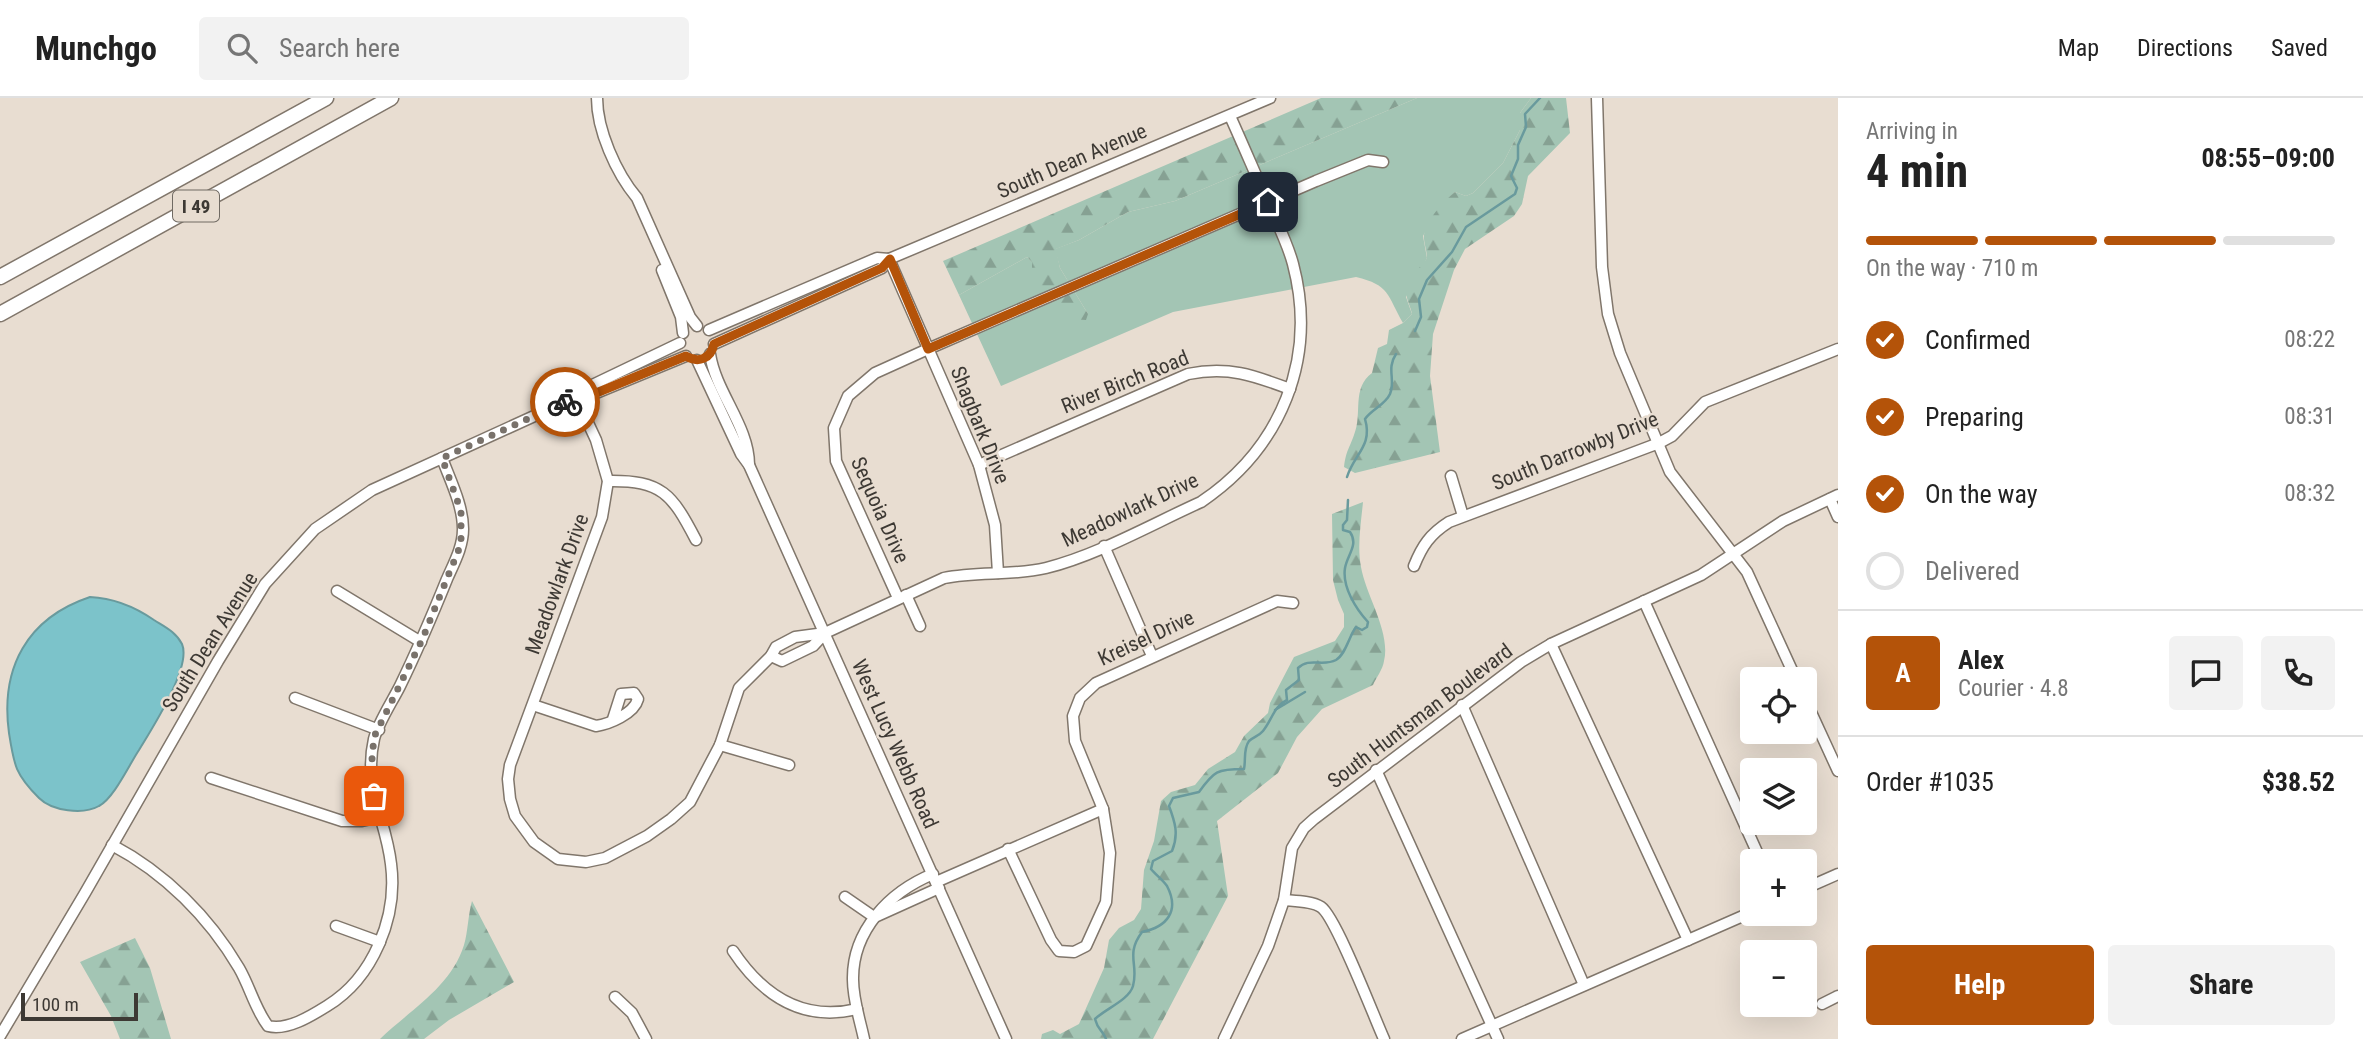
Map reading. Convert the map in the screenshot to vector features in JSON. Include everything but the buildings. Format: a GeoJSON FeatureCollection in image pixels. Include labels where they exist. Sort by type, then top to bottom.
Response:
{"type":"FeatureCollection","features":[{"type":"Feature","properties":{"kind":"highway","name":"I 49"},"geometry":{"type":"LineString","coordinates":[[0,277],[326,98]]}},
{"type":"Feature","properties":{"kind":"highway","name":"I 49"},"geometry":{"type":"LineString","coordinates":[[0,314],[391,98]]}},
{"type":"Feature","properties":{"kind":"street"},"geometry":{"type":"LineString","coordinates":[[597,98],[603,137],[630,190],[637,198],[697,326]]}},
{"type":"Feature","properties":{"kind":"street","name":"South Dean Avenue"},"geometry":{"type":"LineString","coordinates":[[712,349],[882,268],[890,259],[1270,98]]}},
{"type":"Feature","properties":{"kind":"street"},"geometry":{"type":"LineString","coordinates":[[1597,98],[1602,267],[1608,314],[1638,400],[1671,472],[1752,582],[1791,667]]}},
{"type":"Feature","properties":{"kind":"street","name":"Meadowlark Drive"},"geometry":{"type":"LineString","coordinates":[[576,397],[596,440],[608,481],[602,517],[510,765],[508,779],[515,816],[524,830],[558,859],[586,862],[605,858],[647,836],[690,802],[720,745],[739,688],[771,656],[776,647],[796,637],[825,633],[944,578],[1046,568],[1104,546],[1201,502],[1220,489],[1253,456],[1269,436],[1290,389],[1300,346],[1299,295],[1292,262],[1230,116]]}},
{"type":"Feature","properties":{"kind":"street","name":"Sequoia Drive"},"geometry":{"type":"LineString","coordinates":[[920,626],[902,597],[836,461],[834,428],[848,396],[875,373],[928,349],[1368,160],[1383,162]]}},
{"type":"Feature","properties":{"kind":"street"},"geometry":{"type":"LineString","coordinates":[[630,190],[631,199],[680,316],[682,352],[692,358],[712,349],[709,330],[697,326],[689,328],[682,338]]}},
{"type":"Feature","properties":{"kind":"street","name":"South Dean Avenue"},"geometry":{"type":"LineString","coordinates":[[709,330],[877,258],[890,259]]}},
{"type":"Feature","properties":{"kind":"street","name":"Shagbark Drive"},"geometry":{"type":"LineString","coordinates":[[890,259],[979,465],[995,525],[998,573]]}},
{"type":"Feature","properties":{"kind":"street","name":"South Dean Avenue"},"geometry":{"type":"LineString","coordinates":[[0,1036],[265,584],[315,529],[372,490],[576,397],[586,388],[682,338]]}},
{"type":"Feature","properties":{"kind":"street","name":"West Lucy Webb Road"},"geometry":{"type":"LineString","coordinates":[[712,349],[718,381],[749,451],[749,465]]}},
{"type":"Feature","properties":{"kind":"street","name":"South Darrowby Drive"},"geometry":{"type":"LineString","coordinates":[[1414,566],[1422,546],[1433,532],[1463,516],[1659,443],[1672,436],[1705,402],[1838,349]]}},
{"type":"Feature","properties":{"kind":"street","name":"South Dean Avenue"},"geometry":{"type":"LineString","coordinates":[[576,397],[589,396],[692,358]]}},
{"type":"Feature","properties":{"kind":"street","name":"West Lucy Webb Road"},"geometry":{"type":"LineString","coordinates":[[692,358],[749,465],[1006,1039]]}},
{"type":"Feature","properties":{"kind":"street","name":"River Birch Road"},"geometry":{"type":"LineString","coordinates":[[979,465],[1188,374],[1210,369],[1229,370],[1290,389]]}},
{"type":"Feature","properties":{"kind":"street"},"geometry":{"type":"LineString","coordinates":[[112,845],[141,860],[178,891],[201,916],[240,969],[268,1026],[288,1026],[325,1008],[346,994],[363,974],[380,942],[392,901],[391,863],[370,782],[374,737],[421,642],[461,544],[461,511],[442,458]]}},
{"type":"Feature","properties":{"kind":"street"},"geometry":{"type":"LineString","coordinates":[[1451,476],[1463,516]]}},
{"type":"Feature","properties":{"kind":"street"},"geometry":{"type":"LineString","coordinates":[[608,481],[633,480],[646,483],[662,492],[679,507],[696,540]]}},
{"type":"Feature","properties":{"kind":"street"},"geometry":{"type":"LineString","coordinates":[[1834,497],[1838,517]]}},
{"type":"Feature","properties":{"kind":"street","name":"South Huntsman Boulevard"},"geometry":{"type":"LineString","coordinates":[[1224,1039],[1263,958],[1284,900],[1292,848],[1314,819],[1504,673],[1551,644],[1701,575],[1783,522],[1834,497]]}},
{"type":"Feature","properties":{"kind":"street"},"geometry":{"type":"LineString","coordinates":[[1104,546],[1152,656]]}},
{"type":"Feature","properties":{"kind":"street"},"geometry":{"type":"LineString","coordinates":[[337,591],[421,642]]}},
{"type":"Feature","properties":{"kind":"street","name":"Kreisel Drive"},"geometry":{"type":"LineString","coordinates":[[1009,849],[1051,940],[1059,951],[1074,952],[1086,946],[1106,902],[1110,853],[1103,809],[1075,741],[1073,716],[1080,698],[1096,683],[1152,656],[1277,601],[1293,603]]}},
{"type":"Feature","properties":{"kind":"street"},"geometry":{"type":"LineString","coordinates":[[1644,601],[1756,849]]}},
{"type":"Feature","properties":{"kind":"street"},"geometry":{"type":"LineString","coordinates":[[1551,644],[1688,940]]}},
{"type":"Feature","properties":{"kind":"street"},"geometry":{"type":"LineString","coordinates":[[295,698],[379,730]]}},
{"type":"Feature","properties":{"kind":"street"},"geometry":{"type":"LineString","coordinates":[[533,705],[596,726],[605,725],[613,719]]}},
{"type":"Feature","properties":{"kind":"street"},"geometry":{"type":"LineString","coordinates":[[1462,705],[1584,985]]}},
{"type":"Feature","properties":{"kind":"street"},"geometry":{"type":"LineString","coordinates":[[1817,725],[1838,771]]}},
{"type":"Feature","properties":{"kind":"street"},"geometry":{"type":"LineString","coordinates":[[720,745],[789,765]]}},
{"type":"Feature","properties":{"kind":"street"},"geometry":{"type":"LineString","coordinates":[[1376,770],[1498,1039]]}},
{"type":"Feature","properties":{"kind":"street"},"geometry":{"type":"LineString","coordinates":[[211,778],[342,821],[380,817]]}},
{"type":"Feature","properties":{"kind":"street"},"geometry":{"type":"LineString","coordinates":[[864,1039],[853,984],[854,959],[864,933],[874,917],[897,894],[936,881],[1103,809]]}},
{"type":"Feature","properties":{"kind":"street"},"geometry":{"type":"LineString","coordinates":[[1817,883],[1838,874]]}},
{"type":"Feature","properties":{"kind":"street"},"geometry":{"type":"LineString","coordinates":[[845,897],[874,917]]}},
{"type":"Feature","properties":{"kind":"street"},"geometry":{"type":"LineString","coordinates":[[1284,900],[1321,907],[1328,916],[1341,939],[1384,1039]]}},
{"type":"Feature","properties":{"kind":"street"},"geometry":{"type":"LineString","coordinates":[[1462,1039],[1740,917]]}},
{"type":"Feature","properties":{"kind":"street"},"geometry":{"type":"LineString","coordinates":[[336,926],[380,942]]}},
{"type":"Feature","properties":{"kind":"street"},"geometry":{"type":"LineString","coordinates":[[733,951],[753,978],[765,989],[790,1004],[819,1012],[858,1009]]}},
{"type":"Feature","properties":{"kind":"street"},"geometry":{"type":"LineString","coordinates":[[1822,1004],[1838,996]]}},
{"type":"Feature","properties":{"kind":"street"},"geometry":{"type":"LineString","coordinates":[[615,997],[632,1013],[646,1039]]}},
{"type":"Feature","properties":{"kind":"green space"},"geometry":{"type":"Polygon","coordinates":[[[1321,98],[1417,98],[1175,201],[1128,212],[1079,240],[1056,249],[1060,268],[1088,314],[1086,320],[1069,317],[1048,301],[1038,287],[1032,262],[1027,257],[959,295],[943,261],[1321,98]]]}},
{"type":"Feature","properties":{"kind":"green space"},"geometry":{"type":"Polygon","coordinates":[[[1417,98],[1531,98],[1520,113],[1520,130],[1503,163],[1473,193],[1466,196],[1455,192],[1437,211],[1423,236],[1427,258],[1406,297],[1412,314],[1403,323],[1382,288],[1356,277],[1173,312],[1001,386],[959,295],[1027,257],[1088,314],[1060,268],[1055,249],[1079,240],[1128,212],[1175,201],[1417,98]]]}},
{"type":"Feature","properties":{"kind":"green space"},"geometry":{"type":"Polygon","coordinates":[[[1531,98],[1566,98],[1570,133],[1528,176],[1522,204],[1514,216],[1465,249],[1454,270],[1433,334],[1430,376],[1440,452],[1355,473],[1344,467],[1356,427],[1359,394],[1372,373],[1378,348],[1387,344],[1389,330],[1403,323],[1412,314],[1406,292],[1412,276],[1427,258],[1425,229],[1432,217],[1455,192],[1466,196],[1473,193],[1503,163],[1520,130],[1520,113],[1531,98]]]}},
{"type":"Feature","properties":{"kind":"green space"},"geometry":{"type":"Polygon","coordinates":[[[1363,502],[1359,543],[1361,567],[1381,626],[1385,650],[1383,664],[1373,685],[1322,709],[1297,737],[1278,773],[1217,821],[1228,896],[1153,1039],[1041,1039],[1042,1034],[1053,1030],[1060,1034],[1079,1024],[1104,968],[1109,940],[1119,928],[1134,920],[1141,909],[1144,870],[1154,841],[1161,801],[1171,792],[1195,785],[1208,769],[1235,752],[1244,736],[1268,713],[1270,703],[1294,657],[1335,641],[1344,627],[1344,614],[1333,580],[1332,514],[1363,502]]]}},
{"type":"Feature","properties":{"kind":"green space"},"geometry":{"type":"Polygon","coordinates":[[[472,901],[514,982],[449,1020],[424,1039],[380,1039],[440,986],[450,973],[464,945],[472,901]]]}},
{"type":"Feature","properties":{"kind":"green space"},"geometry":{"type":"Polygon","coordinates":[[[135,938],[150,968],[171,1039],[120,1039],[111,1016],[80,962],[135,938]]]}},
{"type":"Feature","properties":{"kind":"water"},"geometry":{"type":"Polygon","coordinates":[[[90,597],[116,601],[147,615],[177,636],[184,654],[169,698],[116,789],[99,806],[76,811],[52,806],[39,798],[25,782],[12,753],[7,709],[14,667],[34,632],[68,606],[90,597]]]}},
{"type":"Feature","properties":{"kind":"waterway"},"geometry":{"type":"LineString","coordinates":[[1415,331],[1421,317],[1419,299],[1427,280],[1452,252],[1466,227],[1515,194],[1517,188],[1511,176],[1518,159],[1518,145],[1526,127],[1525,114],[1540,98]]}},
{"type":"Feature","properties":{"kind":"waterway"},"geometry":{"type":"LineString","coordinates":[[1347,477],[1365,443],[1365,419],[1390,394],[1392,365],[1396,354]]}},
{"type":"Feature","properties":{"kind":"waterway"},"geometry":{"type":"LineString","coordinates":[[1106,1039],[1095,1019],[1131,991],[1134,978],[1133,953],[1137,940],[1142,932],[1164,922],[1171,910],[1171,895],[1167,886],[1151,869],[1153,861],[1172,851],[1174,845],[1175,828],[1169,806],[1173,798],[1199,792],[1217,773],[1244,769],[1247,744],[1263,731],[1276,710],[1287,700],[1286,690],[1299,680],[1298,668],[1307,663],[1336,660],[1356,627],[1362,630],[1367,627],[1368,622],[1355,604],[1346,583],[1345,568],[1353,541],[1350,532],[1343,530],[1347,520],[1348,500]]}},
{"type":"Feature","properties":{"kind":"waterway"},"geometry":{"type":"LineString","coordinates":[[1275,710],[1305,692]]}},
{"type":"Feature","properties":{"kind":"way so far"},"geometry":{"type":"LineString","coordinates":[[374,796],[370,782],[374,737],[422,640],[461,544],[461,511],[442,458],[565,402]]}},
{"type":"Feature","properties":{"kind":"route"},"geometry":{"type":"LineString","coordinates":[[565,402],[576,397],[589,396],[686,356],[703,359],[712,352],[714,344],[882,268],[890,259],[928,349],[1268,202]]}}]}
